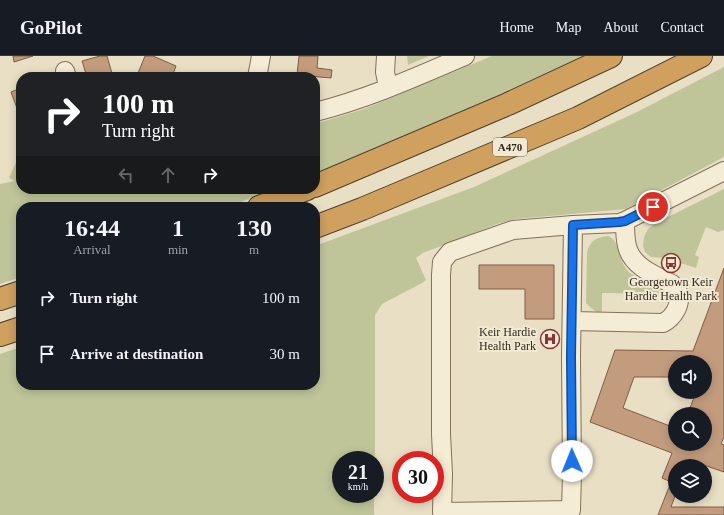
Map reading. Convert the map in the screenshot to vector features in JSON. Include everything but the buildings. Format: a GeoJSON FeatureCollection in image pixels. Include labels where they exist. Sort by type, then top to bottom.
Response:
{"type":"FeatureCollection","features":[{"type":"Feature","properties":{"kind":"highway"},"geometry":{"type":"LineString","coordinates":[[320,184],[508,104],[611,56]]}},
{"type":"Feature","properties":{"kind":"highway","name":"A470"},"geometry":{"type":"LineString","coordinates":[[320,225],[362,209],[578,118],[701,56]]}},
{"type":"Feature","properties":{"kind":"highway"},"geometry":{"type":"LineString","coordinates":[[272,202],[294,194]]}},
{"type":"Feature","properties":{"kind":"highway"},"geometry":{"type":"LineString","coordinates":[[0,299],[16,294]]}},
{"type":"Feature","properties":{"kind":"highway"},"geometry":{"type":"LineString","coordinates":[[0,335],[16,330]]}},
{"type":"Feature","properties":{"kind":"street"},"geometry":{"type":"LineString","coordinates":[[258,72],[261,56]]}},
{"type":"Feature","properties":{"kind":"street"},"geometry":{"type":"LineString","coordinates":[[386,56],[385,72],[388,87]]}},
{"type":"Feature","properties":{"kind":"street"},"geometry":{"type":"LineString","coordinates":[[320,111],[340,106],[465,56]]}},
{"type":"Feature","properties":{"kind":"street"},"geometry":{"type":"LineString","coordinates":[[573,225],[571,510],[442,512],[441,275],[442,262],[450,252],[513,230],[573,225],[619,222],[625,221],[724,171]]}},
{"type":"Feature","properties":{"kind":"street"},"geometry":{"type":"LineString","coordinates":[[572,321],[663,323],[668,321],[676,311],[679,293],[676,288],[672,284],[638,266],[630,255],[625,239],[625,221]]}},
{"type":"Feature","properties":{"kind":"green space"},"geometry":{"type":"Polygon","coordinates":[[[407,56],[429,56],[408,65],[407,56]]]}},
{"type":"Feature","properties":{"kind":"green space"},"geometry":{"type":"Polygon","coordinates":[[[492,56],[596,56],[320,173],[320,122],[364,109],[492,56]]]}},
{"type":"Feature","properties":{"kind":"green space"},"geometry":{"type":"Polygon","coordinates":[[[724,67],[724,157],[626,209],[516,219],[497,224],[423,253],[416,258],[426,280],[382,304],[375,315],[375,451],[332,451],[332,503],[374,503],[375,515],[0,515],[0,354],[16,349],[16,390],[320,390],[320,244],[474,187],[635,113],[724,67]]]}},
{"type":"Feature","properties":{"kind":"green space"},"geometry":{"type":"Polygon","coordinates":[[[16,162],[16,194],[264,194],[240,202],[16,202],[16,279],[0,284],[0,184],[15,181],[9,178],[16,162]]]}},
{"type":"Feature","properties":{"kind":"green space"},"geometry":{"type":"Polygon","coordinates":[[[724,189],[724,230],[718,232],[706,227],[695,255],[699,257],[696,268],[665,258],[651,257],[645,252],[643,246],[644,237],[648,229],[656,223],[724,189]]]}},
{"type":"Feature","properties":{"kind":"green space"},"geometry":{"type":"Polygon","coordinates":[[[608,236],[612,238],[616,244],[621,259],[626,269],[630,273],[639,279],[662,287],[669,294],[602,293],[602,314],[590,307],[586,303],[588,249],[594,240],[608,236]]]}},
{"type":"Feature","properties":{"kind":"place","name":"Georgetown Keir Hardie Health Park"},"geometry":{"type":"Point","coordinates":[671,263]}},
{"type":"Feature","properties":{"kind":"place","name":"Keir Hardie Health Park"},"geometry":{"type":"Point","coordinates":[550,339]}},
{"type":"Feature","properties":{"kind":"route"},"geometry":{"type":"LineString","coordinates":[[572,461],[571,357],[573,225],[625,221],[653,207]]}}]}
